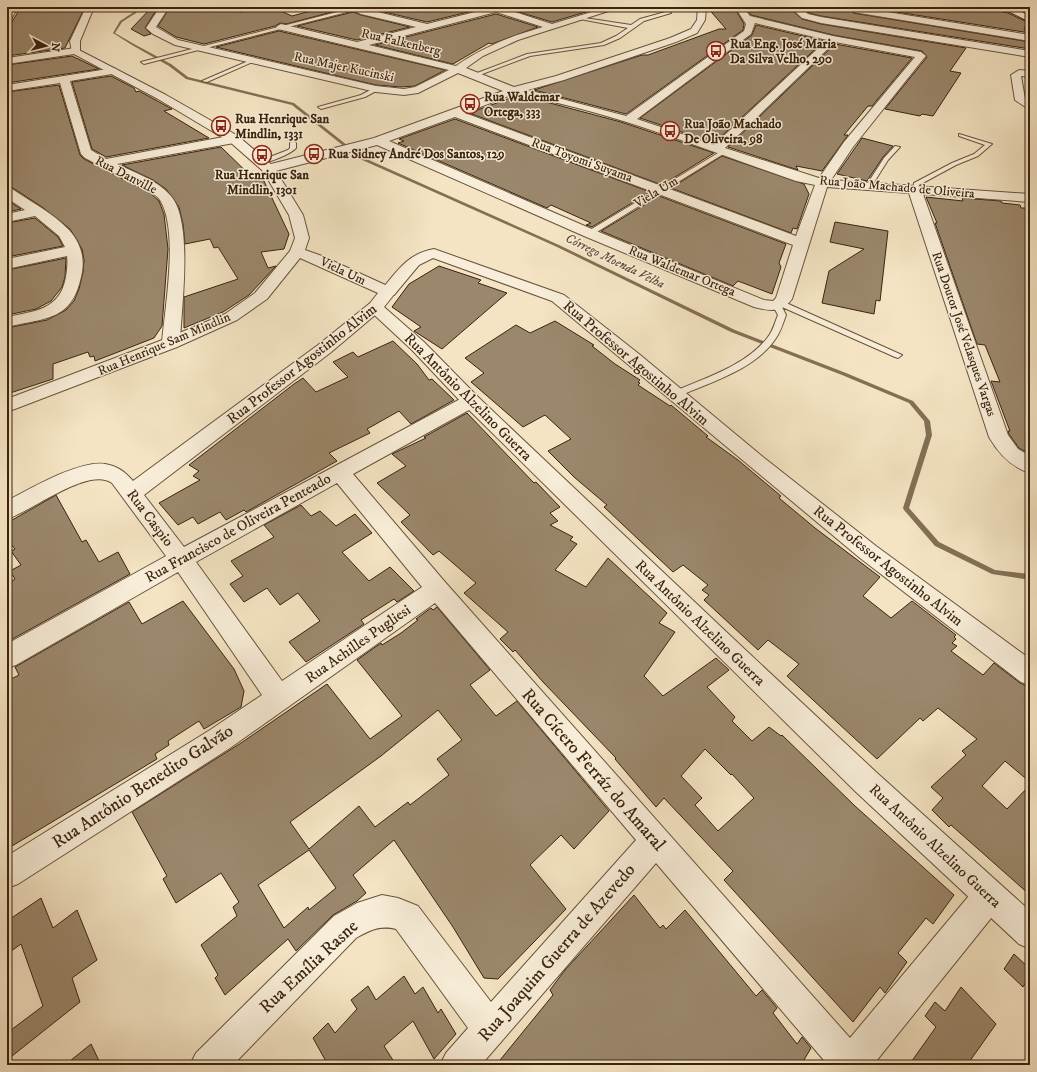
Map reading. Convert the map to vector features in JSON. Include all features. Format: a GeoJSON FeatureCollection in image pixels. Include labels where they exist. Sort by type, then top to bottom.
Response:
{"type":"FeatureCollection","features":[{"type":"Feature","properties":{"kind":"street"},"geometry":{"type":"LineString","coordinates":[[7,19],[14,7]]}},
{"type":"Feature","properties":{"kind":"street"},"geometry":{"type":"LineString","coordinates":[[7,61],[75,51],[74,45],[90,7]]}},
{"type":"Feature","properties":{"kind":"street","name":"Rua Majer Kucinski"},"geometry":{"type":"LineString","coordinates":[[165,7],[154,21],[152,30],[175,42],[200,49],[394,92],[411,92],[424,87],[458,69],[499,44],[529,33],[617,7]]}},
{"type":"Feature","properties":{"kind":"street"},"geometry":{"type":"LineString","coordinates":[[694,31],[700,20],[702,7]]}},
{"type":"Feature","properties":{"kind":"street"},"geometry":{"type":"LineString","coordinates":[[739,7],[750,19],[833,39],[918,54],[921,56],[853,139],[822,183],[801,243],[784,299],[779,305]]}},
{"type":"Feature","properties":{"kind":"street"},"geometry":{"type":"LineString","coordinates":[[794,7],[805,16],[811,18],[1030,54]]}},
{"type":"Feature","properties":{"kind":"street"},"geometry":{"type":"LineString","coordinates":[[878,29],[896,7]]}},
{"type":"Feature","properties":{"kind":"street"},"geometry":{"type":"LineString","coordinates":[[1004,7],[1030,19]]}},
{"type":"Feature","properties":{"kind":"street"},"geometry":{"type":"LineString","coordinates":[[1012,7],[1030,15]]}},
{"type":"Feature","properties":{"kind":"street"},"geometry":{"type":"LineString","coordinates":[[350,8],[427,27]]}},
{"type":"Feature","properties":{"kind":"street"},"geometry":{"type":"LineString","coordinates":[[358,45],[498,8],[553,26]]}},
{"type":"Feature","properties":{"kind":"street"},"geometry":{"type":"LineString","coordinates":[[847,9],[1030,38]]}},
{"type":"Feature","properties":{"kind":"street"},"geometry":{"type":"LineString","coordinates":[[628,120],[683,78],[748,32],[751,24],[750,19]]}},
{"type":"Feature","properties":{"kind":"street"},"geometry":{"type":"LineString","coordinates":[[1005,19],[1030,22]]}},
{"type":"Feature","properties":{"kind":"street","name":"Rua Falkenberg"},"geometry":{"type":"LineString","coordinates":[[281,27],[458,69],[513,91]]}},
{"type":"Feature","properties":{"kind":"street"},"geometry":{"type":"LineString","coordinates":[[264,165],[330,153],[372,142],[513,91],[602,64],[694,31],[705,35]]}},
{"type":"Feature","properties":{"kind":"street"},"geometry":{"type":"LineString","coordinates":[[720,151],[820,54],[833,39]]}},
{"type":"Feature","properties":{"kind":"street"},"geometry":{"type":"LineString","coordinates":[[717,40],[731,45]]}},
{"type":"Feature","properties":{"kind":"street","name":"Rua Henrique Sam Mindlin"},"geometry":{"type":"LineString","coordinates":[[7,406],[171,343],[216,324],[247,307],[261,296],[297,252],[302,238],[296,215],[264,165],[234,139],[162,97],[75,51]]}},
{"type":"Feature","properties":{"kind":"street"},"geometry":{"type":"LineString","coordinates":[[7,88],[114,72]]}},
{"type":"Feature","properties":{"kind":"street"},"geometry":{"type":"LineString","coordinates":[[1030,74],[1019,73],[1016,75],[1020,100],[1030,107]]}},
{"type":"Feature","properties":{"kind":"street","name":"Rua Danville"},"geometry":{"type":"LineString","coordinates":[[64,79],[85,150],[89,155],[162,193],[166,198],[175,221],[178,240],[171,343]]}},
{"type":"Feature","properties":{"kind":"street","name":"Rua João Machado de Oliveira"},"geometry":{"type":"LineString","coordinates":[[513,91],[536,95],[628,120],[801,178],[822,183],[1030,198]]}},
{"type":"Feature","properties":{"kind":"street","name":"Rua Toyomi Suyama"},"geometry":{"type":"LineString","coordinates":[[453,112],[661,189],[801,243]]}},
{"type":"Feature","properties":{"kind":"street"},"geometry":{"type":"LineString","coordinates":[[104,163],[234,139]]}},
{"type":"Feature","properties":{"kind":"street","name":"Rua Waldemar Ortega"},"geometry":{"type":"LineString","coordinates":[[372,142],[760,304],[779,305]]}},
{"type":"Feature","properties":{"kind":"street","name":"Rua Doutor José Velasques Vargas"},"geometry":{"type":"LineString","coordinates":[[915,190],[999,437],[1011,454],[1030,466]]}},
{"type":"Feature","properties":{"kind":"street"},"geometry":{"type":"LineString","coordinates":[[7,192],[64,234],[70,242],[76,258],[76,266],[70,290],[66,299],[53,309],[42,314],[7,322]]}},
{"type":"Feature","properties":{"kind":"street"},"geometry":{"type":"LineString","coordinates":[[7,218],[36,212]]}},
{"type":"Feature","properties":{"kind":"street"},"geometry":{"type":"LineString","coordinates":[[7,264],[73,250]]}},
{"type":"Feature","properties":{"kind":"street","name":"Viela Um"},"geometry":{"type":"LineString","coordinates":[[297,252],[317,259],[382,300]]}},
{"type":"Feature","properties":{"kind":"street","name":"Rua Professor Agostinho Alvim"},"geometry":{"type":"LineString","coordinates":[[132,493],[324,349],[382,300],[416,260],[422,256],[434,253],[457,260],[558,298],[676,394],[756,462],[868,552],[1030,674]]}},
{"type":"Feature","properties":{"kind":"street","name":"Rua Antônio Alzelino Guerra"},"geometry":{"type":"LineString","coordinates":[[382,300],[418,346],[471,401],[768,688],[1030,933]]}},
{"type":"Feature","properties":{"kind":"street","name":"Rua Francisco de Oliveira Penteado"},"geometry":{"type":"LineString","coordinates":[[7,657],[181,559],[471,401]]}},
{"type":"Feature","properties":{"kind":"street","name":"Rua Caspio"},"geometry":{"type":"LineString","coordinates":[[7,511],[78,477],[97,471],[112,473],[119,478],[132,493],[181,559],[278,698]]}},
{"type":"Feature","properties":{"kind":"street","name":"Rua Cícero Ferráz do Amaral"},"geometry":{"type":"LineString","coordinates":[[340,472],[437,589],[850,1065]]}},
{"type":"Feature","properties":{"kind":"street","name":"Rua Achilles Pugliesi"},"geometry":{"type":"LineString","coordinates":[[278,698],[437,589]]}},
{"type":"Feature","properties":{"kind":"street","name":"Rua Antônio Benedito Galvão"},"geometry":{"type":"LineString","coordinates":[[7,873],[220,739],[278,698]]}},
{"type":"Feature","properties":{"kind":"street","name":"Rua Joaquim Guerra de Azevedo"},"geometry":{"type":"LineString","coordinates":[[458,1065],[655,841]]}},
{"type":"Feature","properties":{"kind":"street"},"geometry":{"type":"LineString","coordinates":[[850,1065],[989,896]]}},
{"type":"Feature","properties":{"kind":"street","name":"Rua Emília Rasne"},"geometry":{"type":"LineString","coordinates":[[208,1065],[345,927],[362,917],[379,911],[393,910],[407,917],[490,1029]]}},
{"type":"Feature","properties":{"kind":"lane"},"geometry":{"type":"LineString","coordinates":[[144,62],[200,49],[350,8]]}},
{"type":"Feature","properties":{"kind":"lane"},"geometry":{"type":"LineString","coordinates":[[475,75],[529,55],[602,44],[618,37],[648,18],[669,12]]}},
{"type":"Feature","properties":{"kind":"lane"},"geometry":{"type":"LineString","coordinates":[[580,18],[633,27]]}},
{"type":"Feature","properties":{"kind":"lane"},"geometry":{"type":"LineString","coordinates":[[206,81],[255,60]]}},
{"type":"Feature","properties":{"kind":"lane"},"geometry":{"type":"LineString","coordinates":[[321,107],[363,96],[376,89]]}},
{"type":"Feature","properties":{"kind":"lane"},"geometry":{"type":"LineString","coordinates":[[915,190],[916,184],[954,164],[976,155],[989,144],[961,135]]}},
{"type":"Feature","properties":{"kind":"lane"},"geometry":{"type":"LineString","coordinates":[[264,165],[290,151],[293,148],[293,143]]}},
{"type":"Feature","properties":{"kind":"lane"},"geometry":{"type":"LineString","coordinates":[[870,186],[886,159],[897,147]]}},
{"type":"Feature","properties":{"kind":"lane","name":"Viela Um"},"geometry":{"type":"LineString","coordinates":[[589,233],[720,151]]}},
{"type":"Feature","properties":{"kind":"lane"},"geometry":{"type":"LineString","coordinates":[[676,394],[734,367],[757,353],[772,338],[782,315],[779,305]]}},
{"type":"Feature","properties":{"kind":"lane"},"geometry":{"type":"LineString","coordinates":[[779,305],[898,355]]}},
{"type":"Feature","properties":{"kind":"building"},"geometry":{"type":"Polygon","coordinates":[[[21,7],[79,7],[78,9],[84,9],[65,48],[7,56],[7,37],[11,32],[7,32],[7,30],[21,7]]]}},
{"type":"Feature","properties":{"kind":"building"},"geometry":{"type":"Polygon","coordinates":[[[152,7],[158,7],[145,28],[151,34],[144,36],[131,29],[152,7]]]}},
{"type":"Feature","properties":{"kind":"building"},"geometry":{"type":"Polygon","coordinates":[[[170,7],[207,7],[241,12],[260,7],[271,7],[292,16],[326,7],[343,7],[344,9],[286,24],[280,23],[275,26],[204,44],[176,37],[158,26],[170,7]]]}},
{"type":"Feature","properties":{"kind":"building"},"geometry":{"type":"Polygon","coordinates":[[[363,7],[485,7],[485,8],[427,22],[363,7]]]}},
{"type":"Feature","properties":{"kind":"building"},"geometry":{"type":"Polygon","coordinates":[[[510,7],[588,7],[589,11],[552,22],[509,9],[510,7]]]}},
{"type":"Feature","properties":{"kind":"building"},"geometry":{"type":"Polygon","coordinates":[[[707,7],[734,7],[744,24],[743,30],[626,114],[534,90],[642,55],[648,55],[719,29],[726,29],[707,7]]]}},
{"type":"Feature","properties":{"kind":"building"},"geometry":{"type":"Polygon","coordinates":[[[745,7],[764,7],[793,11],[802,19],[821,24],[966,48],[950,71],[961,73],[933,116],[922,114],[920,116],[885,109],[927,57],[922,51],[833,35],[751,15],[745,7]]]}},
{"type":"Feature","properties":{"kind":"building"},"geometry":{"type":"Polygon","coordinates":[[[801,7],[852,7],[853,13],[1030,42],[1030,49],[821,16],[809,13],[801,7]]]}},
{"type":"Feature","properties":{"kind":"building"},"geometry":{"type":"Polygon","coordinates":[[[865,7],[996,7],[993,10],[1008,13],[1027,22],[1024,30],[1028,30],[1027,32],[1030,33],[865,7]]]}},
{"type":"Feature","properties":{"kind":"building"},"geometry":{"type":"Polygon","coordinates":[[[353,12],[410,27],[357,40],[297,26],[353,12]]]}},
{"type":"Feature","properties":{"kind":"building"},"geometry":{"type":"Polygon","coordinates":[[[496,14],[538,27],[492,44],[489,43],[453,64],[375,45],[496,14]]]}},
{"type":"Feature","properties":{"kind":"building"},"geometry":{"type":"Polygon","coordinates":[[[756,25],[824,41],[714,143],[640,118],[752,35],[756,25]]]}},
{"type":"Feature","properties":{"kind":"building"},"geometry":{"type":"Polygon","coordinates":[[[279,31],[445,70],[415,86],[401,87],[376,85],[216,47],[279,31]]]}},
{"type":"Feature","properties":{"kind":"building"},"geometry":{"type":"Polygon","coordinates":[[[835,44],[912,58],[872,106],[868,106],[844,135],[848,135],[822,171],[796,166],[798,170],[728,147],[835,44]]]}},
{"type":"Feature","properties":{"kind":"building"},"geometry":{"type":"Polygon","coordinates":[[[72,56],[99,69],[7,83],[7,65],[72,56]]]}},
{"type":"Feature","properties":{"kind":"building"},"geometry":{"type":"Polygon","coordinates":[[[111,76],[134,88],[136,92],[139,91],[172,109],[164,111],[209,138],[106,157],[92,149],[72,82],[111,76]]]}},
{"type":"Feature","properties":{"kind":"building"},"geometry":{"type":"Polygon","coordinates":[[[59,85],[80,155],[84,159],[150,193],[159,201],[164,214],[168,249],[162,326],[154,338],[95,361],[94,356],[90,357],[88,352],[53,364],[53,379],[7,394],[7,328],[47,320],[66,310],[74,301],[79,289],[83,272],[84,260],[82,249],[70,229],[42,207],[13,188],[7,187],[7,92],[59,85]]]}},
{"type":"Feature","properties":{"kind":"building"},"geometry":{"type":"Polygon","coordinates":[[[516,96],[550,103],[621,122],[714,153],[662,185],[469,113],[516,96]]]}},
{"type":"Feature","properties":{"kind":"building"},"geometry":{"type":"Polygon","coordinates":[[[455,119],[650,192],[592,227],[586,225],[591,223],[551,205],[547,208],[398,143],[404,141],[399,139],[455,119]]]}},
{"type":"Feature","properties":{"kind":"building"},"geometry":{"type":"Polygon","coordinates":[[[862,138],[893,146],[883,157],[867,181],[837,174],[862,138]]]}},
{"type":"Feature","properties":{"kind":"building"},"geometry":{"type":"Polygon","coordinates":[[[221,147],[256,181],[263,179],[289,234],[284,249],[261,252],[268,268],[276,266],[249,295],[223,312],[184,328],[184,297],[238,279],[218,247],[214,248],[210,239],[185,244],[183,224],[179,207],[166,189],[153,180],[122,165],[221,147]]]}},
{"type":"Feature","properties":{"kind":"building"},"geometry":{"type":"Polygon","coordinates":[[[722,156],[804,184],[809,194],[797,229],[793,228],[791,233],[671,188],[722,156]]]}},
{"type":"Feature","properties":{"kind":"building"},"geometry":{"type":"Polygon","coordinates":[[[659,196],[786,244],[779,263],[781,267],[772,294],[738,281],[733,286],[601,231],[659,196]]]}},
{"type":"Feature","properties":{"kind":"building"},"geometry":{"type":"Polygon","coordinates":[[[926,197],[963,201],[962,198],[1001,201],[1002,203],[1020,205],[1021,208],[1025,208],[1030,218],[1030,454],[1019,448],[1009,434],[1008,431],[1010,431],[991,381],[1000,382],[985,345],[977,344],[935,223],[937,223],[926,197]]]}},
{"type":"Feature","properties":{"kind":"building"},"geometry":{"type":"Polygon","coordinates":[[[7,200],[21,209],[7,212],[7,200]]]}},
{"type":"Feature","properties":{"kind":"building"},"geometry":{"type":"Polygon","coordinates":[[[35,218],[58,237],[63,246],[7,257],[7,223],[35,218]]]}},
{"type":"Feature","properties":{"kind":"building"},"geometry":{"type":"Polygon","coordinates":[[[835,222],[888,231],[880,301],[876,300],[874,314],[822,303],[829,271],[864,249],[830,242],[835,222]]]}},
{"type":"Feature","properties":{"kind":"building"},"geometry":{"type":"Polygon","coordinates":[[[66,258],[65,277],[62,287],[51,301],[36,309],[7,315],[7,270],[66,258]]]}},
{"type":"Feature","properties":{"kind":"building"},"geometry":{"type":"Polygon","coordinates":[[[439,266],[481,280],[478,283],[507,293],[442,349],[414,331],[421,327],[392,307],[409,284],[439,266]]]}},
{"type":"Feature","properties":{"kind":"building"},"geometry":{"type":"Polygon","coordinates":[[[555,321],[594,345],[592,346],[615,364],[640,380],[638,385],[670,406],[671,405],[708,436],[706,437],[738,460],[781,496],[779,498],[815,528],[880,577],[863,596],[891,618],[912,601],[956,635],[954,637],[956,639],[952,643],[957,646],[951,651],[983,675],[994,663],[1020,683],[1030,688],[1030,782],[1005,761],[982,786],[1007,809],[1030,785],[1030,895],[951,825],[949,827],[932,810],[943,798],[931,787],[966,755],[962,751],[977,739],[938,708],[923,721],[920,718],[877,759],[787,676],[799,664],[768,640],[758,650],[704,600],[709,595],[702,590],[708,585],[683,565],[673,572],[604,507],[607,505],[574,477],[548,451],[571,439],[545,415],[523,427],[471,382],[484,373],[465,358],[516,325],[530,333],[555,321]]]}},
{"type":"Feature","properties":{"kind":"building"},"geometry":{"type":"Polygon","coordinates":[[[393,341],[417,364],[429,380],[432,379],[454,400],[411,424],[399,411],[367,429],[370,433],[329,453],[337,461],[246,512],[244,510],[226,520],[220,512],[198,524],[193,517],[178,525],[159,503],[200,480],[193,476],[199,471],[189,465],[294,384],[303,378],[316,392],[348,377],[333,362],[353,352],[358,357],[393,341]]]}},
{"type":"Feature","properties":{"kind":"building"},"geometry":{"type":"Polygon","coordinates":[[[467,413],[534,483],[536,482],[560,507],[550,513],[558,521],[550,525],[573,537],[570,540],[577,544],[555,570],[586,587],[608,558],[667,613],[659,623],[675,632],[644,676],[663,696],[716,658],[729,670],[707,687],[735,717],[732,721],[752,741],[769,727],[781,736],[782,735],[855,806],[954,895],[933,924],[926,918],[898,953],[907,962],[885,993],[880,987],[853,1022],[724,880],[733,871],[664,798],[656,807],[615,759],[616,758],[543,682],[515,650],[513,652],[500,639],[508,632],[464,593],[476,583],[439,551],[433,555],[401,522],[410,515],[377,483],[406,466],[392,454],[426,438],[424,437],[467,413]],[[705,749],[681,776],[702,798],[695,805],[718,831],[754,798],[732,774],[731,775],[705,749]]]}},
{"type":"Feature","properties":{"kind":"building"},"geometry":{"type":"Polygon","coordinates":[[[56,495],[82,542],[86,540],[99,562],[118,552],[130,574],[7,642],[7,584],[15,579],[10,571],[21,565],[11,551],[15,549],[7,539],[7,523],[56,495]]]}},
{"type":"Feature","properties":{"kind":"building"},"geometry":{"type":"Polygon","coordinates":[[[301,505],[311,516],[320,511],[336,526],[355,514],[372,533],[342,552],[369,581],[390,567],[414,591],[397,602],[394,599],[361,620],[364,624],[306,662],[289,642],[320,621],[298,593],[280,605],[267,588],[244,602],[230,584],[243,576],[231,561],[274,537],[264,525],[301,505]]]}},
{"type":"Feature","properties":{"kind":"building"},"geometry":{"type":"Polygon","coordinates":[[[183,601],[234,669],[244,691],[241,707],[204,729],[199,721],[168,741],[169,745],[155,754],[157,759],[7,849],[7,681],[19,675],[15,667],[129,602],[142,624],[183,601]]]}},
{"type":"Feature","properties":{"kind":"building"},"geometry":{"type":"Polygon","coordinates":[[[437,607],[490,670],[470,685],[496,716],[517,701],[609,811],[574,849],[561,835],[530,865],[566,909],[498,979],[484,978],[453,927],[394,840],[353,875],[366,893],[357,901],[333,915],[296,951],[288,939],[225,995],[215,978],[218,975],[201,945],[237,916],[233,907],[239,902],[221,873],[176,903],[163,879],[167,876],[132,812],[241,743],[327,684],[370,739],[402,716],[357,660],[381,643],[382,645],[401,633],[431,608],[433,610],[437,607]],[[438,710],[381,756],[290,822],[309,849],[359,806],[375,827],[408,802],[410,805],[449,775],[437,759],[462,740],[438,710]],[[309,850],[258,885],[284,928],[308,907],[309,910],[336,888],[309,850]]]}},
{"type":"Feature","properties":{"kind":"building"},"geometry":{"type":"Polygon","coordinates":[[[634,895],[660,928],[663,925],[666,929],[685,910],[756,996],[762,990],[777,1008],[773,1013],[797,1044],[802,1037],[811,1048],[801,1065],[496,1065],[553,995],[550,990],[565,970],[634,895]]]}},
{"type":"Feature","properties":{"kind":"building"},"geometry":{"type":"Polygon","coordinates":[[[41,898],[53,928],[77,910],[97,960],[72,978],[80,1002],[7,1060],[7,1033],[43,1006],[21,944],[7,954],[7,921],[41,898]]]}},
{"type":"Feature","properties":{"kind":"building"},"geometry":{"type":"Polygon","coordinates":[[[1014,954],[1030,969],[1030,976],[1023,987],[1004,969],[1014,954]]]}},
{"type":"Feature","properties":{"kind":"building"},"geometry":{"type":"Polygon","coordinates":[[[404,976],[415,994],[423,987],[438,1013],[441,1009],[456,1034],[434,1059],[413,1021],[384,1046],[396,1065],[328,1065],[313,1038],[328,1023],[335,1033],[357,1009],[351,1000],[368,986],[376,1000],[404,976]]]}},
{"type":"Feature","properties":{"kind":"building"},"geometry":{"type":"Polygon","coordinates":[[[961,987],[996,1024],[967,1065],[909,1065],[936,1027],[925,1016],[935,1002],[945,1011],[961,987]]]}},
{"type":"Feature","properties":{"kind":"building"},"geometry":{"type":"Polygon","coordinates":[[[91,1044],[101,1065],[65,1065],[91,1044]]]}},
{"type":"Feature","properties":{"kind":"waterway","name":"Córrego Moenda Velha"},"geometry":{"type":"LineString","coordinates":[[138,7],[135,12],[121,22],[114,33],[170,65],[187,78],[293,104],[361,158],[558,246],[733,331],[911,402],[927,421],[929,435],[906,508],[937,544],[994,572],[1030,577]]}},
{"type":"Feature","properties":{"kind":"place","name":"Rua Eng. José Maria Da Silva Velho, 290"},"geometry":{"type":"Point","coordinates":[716,51]}},
{"type":"Feature","properties":{"kind":"place","name":"Rua Waldemar Ortega, 333"},"geometry":{"type":"Point","coordinates":[470,104]}},
{"type":"Feature","properties":{"kind":"place","name":"Rua Henrique San Mindlin, 1331"},"geometry":{"type":"Point","coordinates":[221,126]}},
{"type":"Feature","properties":{"kind":"place","name":"Rua João Machado De Oliveira, 98"},"geometry":{"type":"Point","coordinates":[670,131]}},
{"type":"Feature","properties":{"kind":"place","name":"Rua Sidney André Dos Santos, 129"},"geometry":{"type":"Point","coordinates":[314,154]}},
{"type":"Feature","properties":{"kind":"place","name":"Rua Henrique San Mindlin, 1301"},"geometry":{"type":"Point","coordinates":[262,155]}}]}
